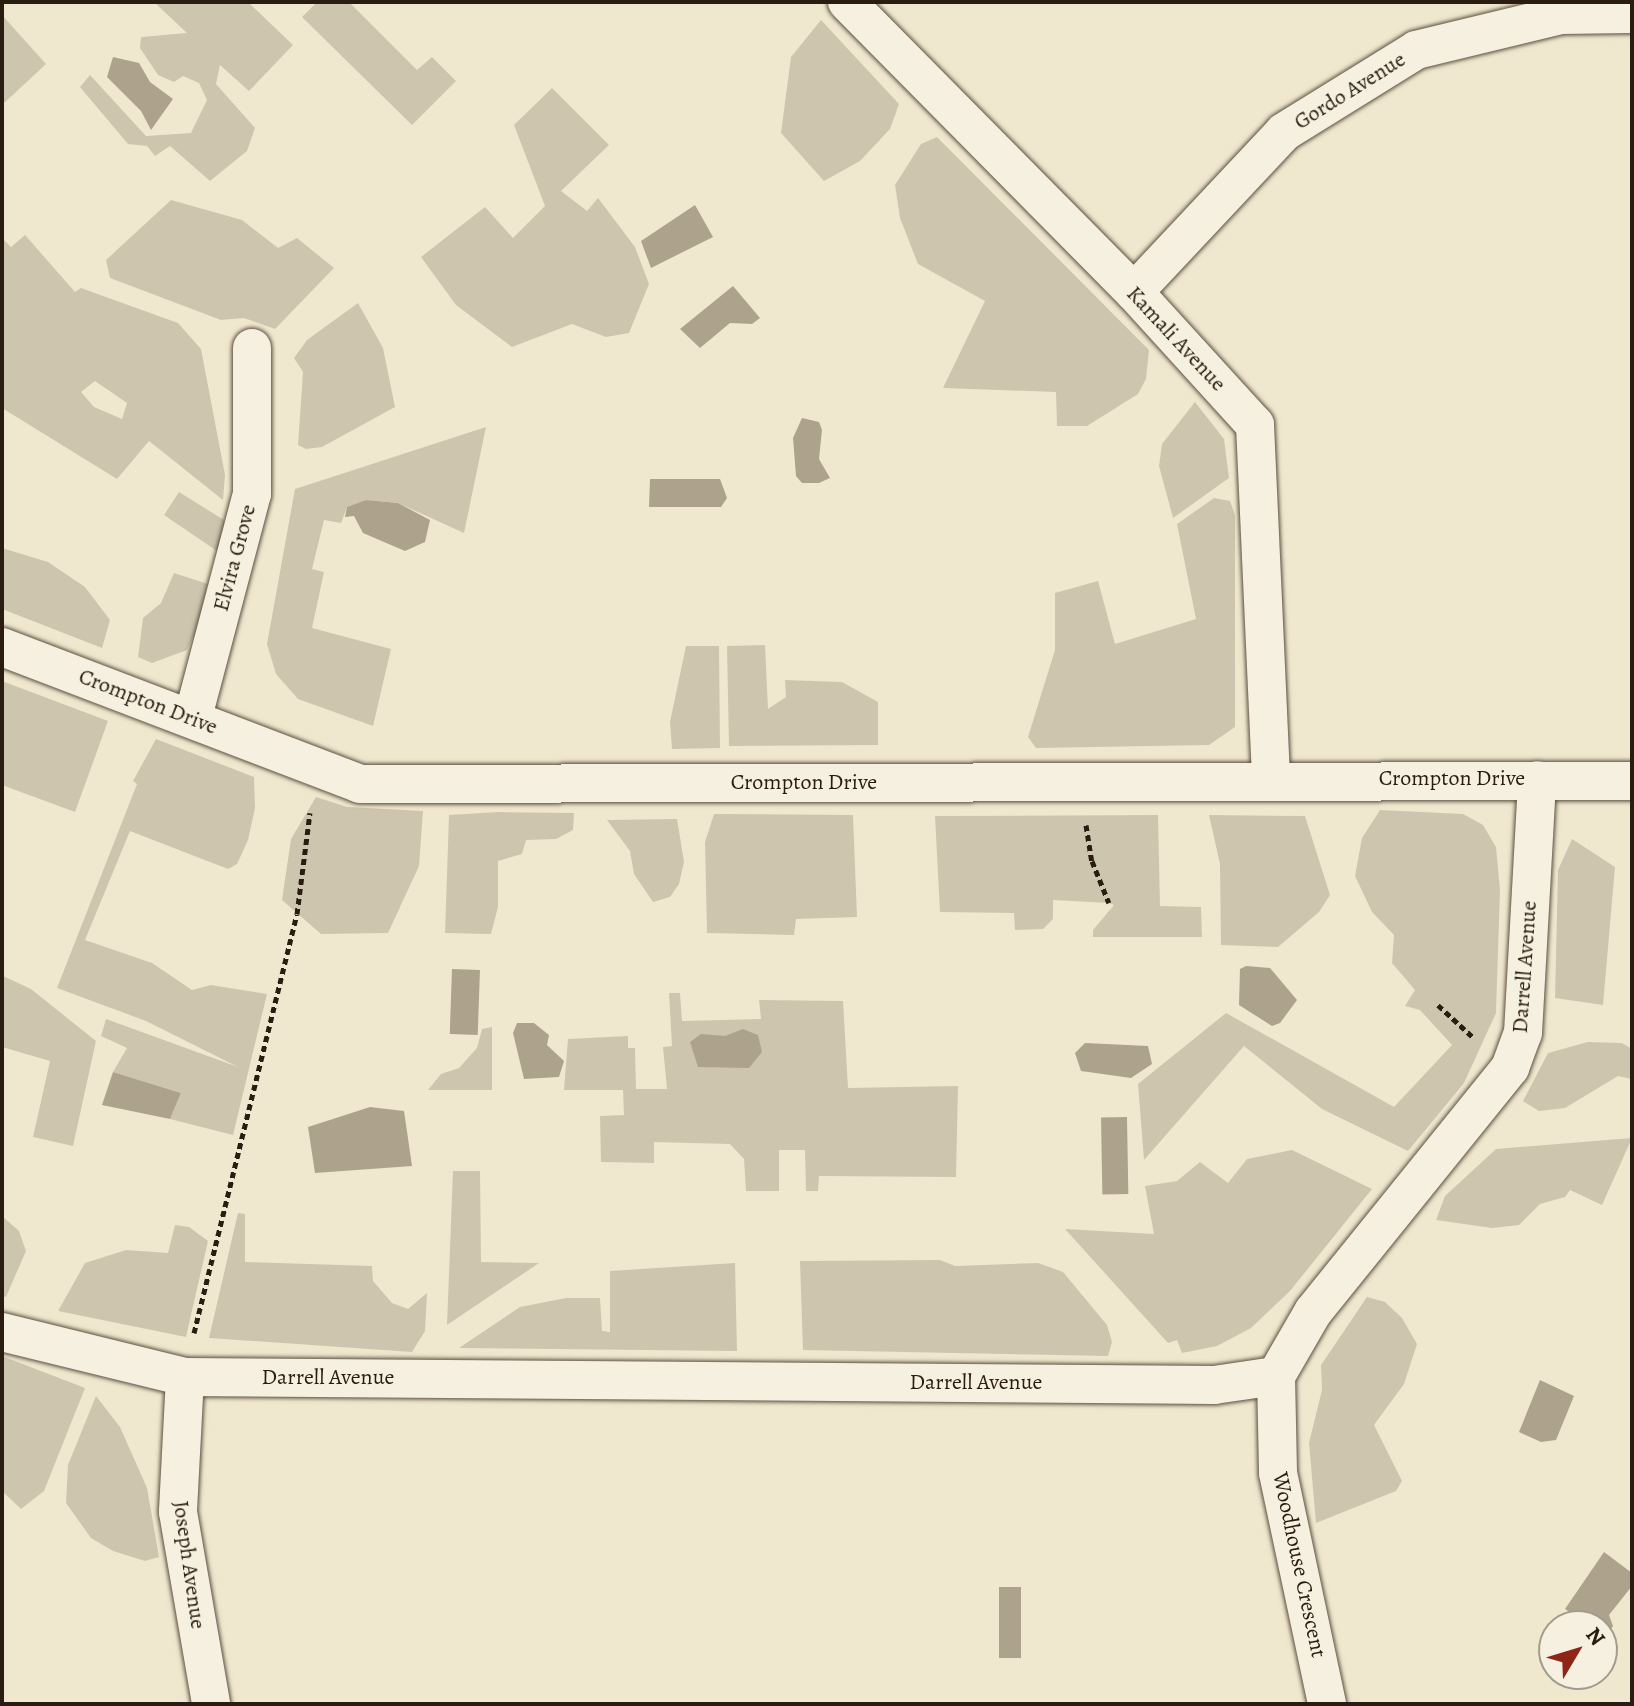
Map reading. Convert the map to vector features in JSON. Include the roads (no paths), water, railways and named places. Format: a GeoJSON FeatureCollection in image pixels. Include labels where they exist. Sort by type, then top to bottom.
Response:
{"type":"FeatureCollection","features":[{"type":"Feature","properties":{"kind":"street","name":"Kamali Avenue"},"geometry":{"type":"LineString","coordinates":[[847,2],[1134,292],[1255,425],[1271,779]]}},
{"type":"Feature","properties":{"kind":"street","name":"Gordo Avenue"},"geometry":{"type":"LineString","coordinates":[[1134,292],[1284,132],[1416,50],[1561,15],[1632,14]]}},
{"type":"Feature","properties":{"kind":"street","name":"Elvira Grove"},"geometry":{"type":"LineString","coordinates":[[193,717],[252,494],[252,348]]}},
{"type":"Feature","properties":{"kind":"street","name":"Crompton Drive"},"geometry":{"type":"LineString","coordinates":[[2,647],[193,717],[315,770],[360,784],[1271,779],[1632,781]]}},
{"type":"Feature","properties":{"kind":"street","name":"Darrell Avenue"},"geometry":{"type":"LineString","coordinates":[[2,1332],[185,1377],[1214,1385],[1276,1376],[1313,1312],[1510,1068],[1523,1033],[1537,780]]}},
{"type":"Feature","properties":{"kind":"street","name":"Woodhouse Crescent"},"geometry":{"type":"LineString","coordinates":[[1276,1376],[1278,1473],[1327,1704]]}},
{"type":"Feature","properties":{"kind":"street","name":"Joseph Avenue"},"geometry":{"type":"LineString","coordinates":[[185,1377],[178,1512],[211,1704]]}}]}
